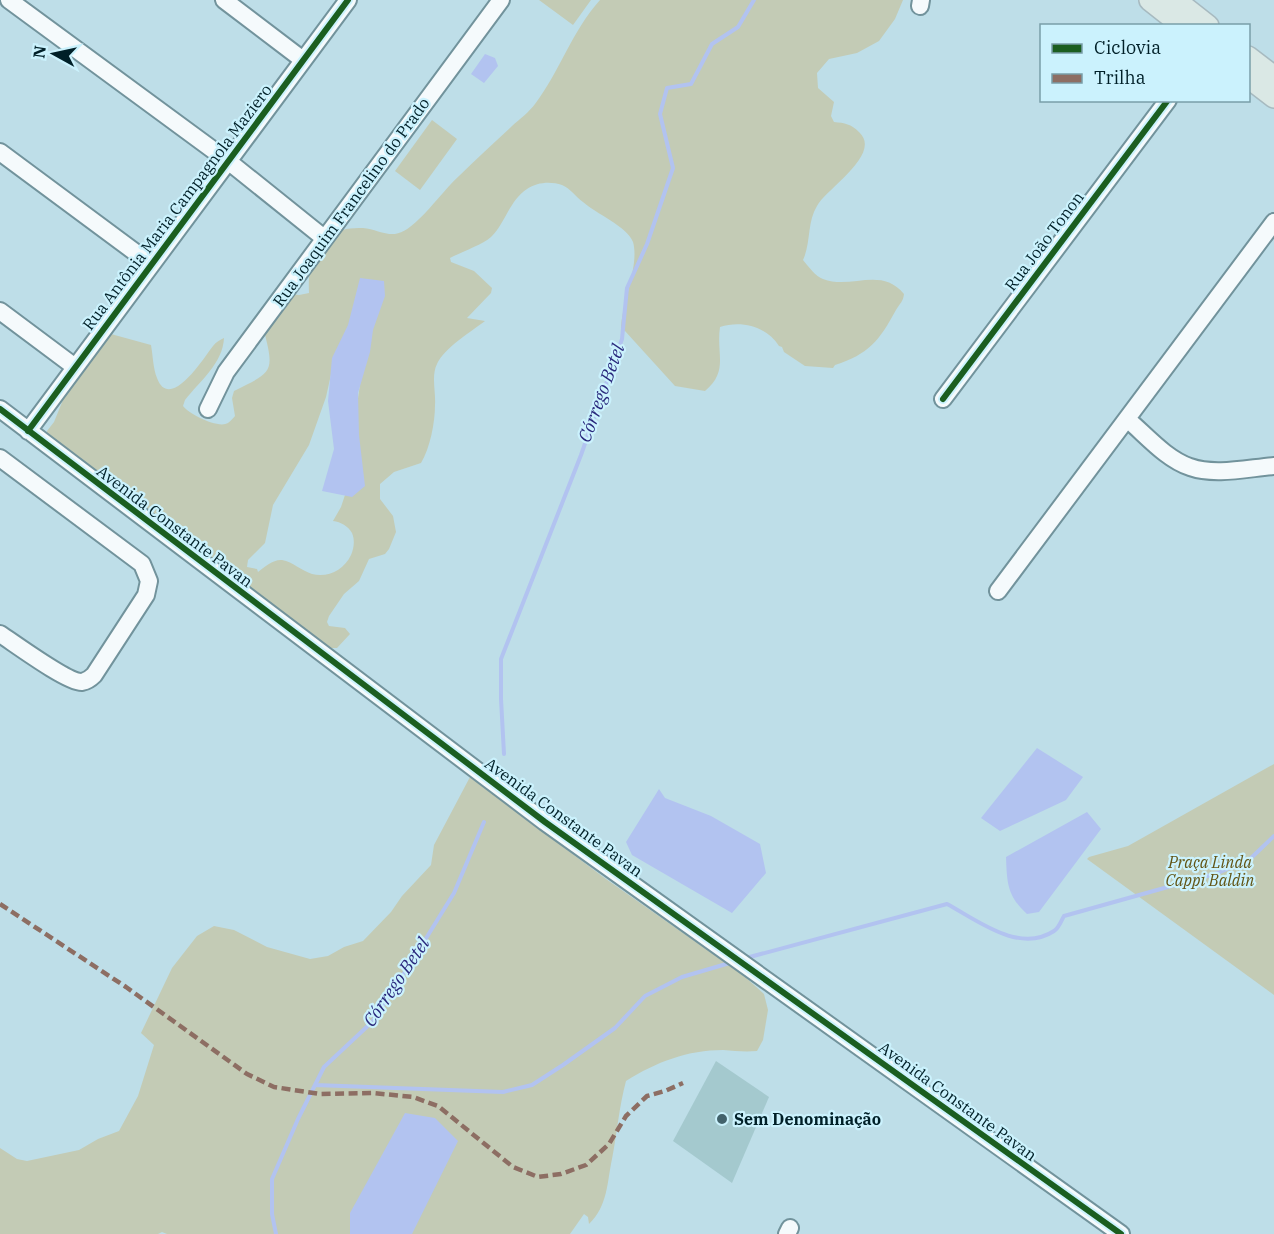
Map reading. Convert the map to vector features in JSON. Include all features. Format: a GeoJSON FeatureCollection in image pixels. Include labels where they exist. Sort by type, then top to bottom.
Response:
{"type":"FeatureCollection","features":[{"type":"Feature","properties":{"kind":"main road"},"geometry":{"type":"LineString","coordinates":[[1150,0],[1180,24]]}},
{"type":"Feature","properties":{"kind":"main road"},"geometry":{"type":"LineString","coordinates":[[1175,0],[1205,24]]}},
{"type":"Feature","properties":{"kind":"main road"},"geometry":{"type":"LineString","coordinates":[[1250,58],[1274,76]]}},
{"type":"Feature","properties":{"kind":"main road"},"geometry":{"type":"LineString","coordinates":[[1250,79],[1274,97]]}},
{"type":"Feature","properties":{"kind":"street"},"geometry":{"type":"LineString","coordinates":[[9,0],[228,161],[324,238]]}},
{"type":"Feature","properties":{"kind":"street"},"geometry":{"type":"LineString","coordinates":[[224,0],[303,60]]}},
{"type":"Feature","properties":{"kind":"street","name":"Rua Antônia Maria Campagnola Maziero"},"geometry":{"type":"LineString","coordinates":[[28,431],[348,0]]}},
{"type":"Feature","properties":{"kind":"street","name":"Rua Joaquim Francelino do Prado"},"geometry":{"type":"LineString","coordinates":[[208,409],[226,372],[501,0]]}},
{"type":"Feature","properties":{"kind":"street","name":"Rua João Tonon"},"geometry":{"type":"LineString","coordinates":[[943,399],[1166,102]]}},
{"type":"Feature","properties":{"kind":"street"},"geometry":{"type":"LineString","coordinates":[[0,153],[151,264]]}},
{"type":"Feature","properties":{"kind":"street"},"geometry":{"type":"LineString","coordinates":[[998,591],[1274,222]]}},
{"type":"Feature","properties":{"kind":"street"},"geometry":{"type":"LineString","coordinates":[[0,311],[75,367]]}},
{"type":"Feature","properties":{"kind":"street","name":"Avenida Constante Pavan"},"geometry":{"type":"LineString","coordinates":[[0,409],[545,822],[1121,1234]]}},
{"type":"Feature","properties":{"kind":"street"},"geometry":{"type":"LineString","coordinates":[[1127,419],[1170,455],[1190,467],[1215,470],[1274,466]]}},
{"type":"Feature","properties":{"kind":"street"},"geometry":{"type":"LineString","coordinates":[[0,458],[142,564],[149,581],[146,596],[89,680],[81,682],[74,680],[0,634]]}},
{"type":"Feature","properties":{"kind":"green space"},"geometry":{"type":"Polygon","coordinates":[[[539,0],[591,0],[573,25],[539,0]]]}},
{"type":"Feature","properties":{"kind":"green space"},"geometry":{"type":"Polygon","coordinates":[[[600,0],[903,0],[895,19],[879,41],[857,53],[829,59],[817,73],[818,88],[834,102],[831,116],[834,122],[848,124],[859,132],[864,141],[864,150],[859,161],[817,206],[803,260],[820,278],[834,282],[886,281],[904,294],[884,330],[865,351],[833,368],[805,366],[784,352],[774,339],[760,329],[736,324],[728,325],[720,327],[720,362],[717,376],[712,384],[705,391],[675,386],[625,331],[621,333],[623,311],[634,263],[633,242],[630,236],[588,206],[565,186],[549,183],[531,187],[521,194],[511,206],[491,237],[450,258],[451,262],[474,271],[492,288],[491,293],[467,318],[485,321],[452,346],[437,364],[434,374],[433,427],[421,463],[394,472],[380,484],[380,499],[393,516],[396,532],[389,549],[385,554],[369,559],[359,581],[344,594],[329,616],[327,622],[329,626],[345,628],[350,634],[337,648],[326,648],[46,438],[47,431],[54,422],[67,390],[100,331],[151,345],[157,378],[163,387],[170,389],[187,379],[214,345],[224,338],[220,356],[185,400],[183,406],[211,422],[223,424],[229,422],[235,416],[232,398],[234,391],[256,380],[267,370],[269,355],[264,331],[290,294],[309,293],[309,279],[314,255],[327,237],[349,229],[363,228],[395,234],[413,225],[478,157],[533,107],[590,12],[600,0]],[[371,311],[336,352],[326,397],[309,445],[273,505],[265,543],[248,560],[247,567],[257,569],[258,572],[272,562],[282,560],[312,574],[324,575],[340,569],[348,560],[354,538],[348,528],[333,521],[341,507],[358,456],[354,425],[371,311]]]}},
{"type":"Feature","properties":{"kind":"green space"},"geometry":{"type":"Polygon","coordinates":[[[432,120],[457,139],[420,190],[395,171],[432,120]]]}},
{"type":"Feature","properties":{"kind":"green space","name":"Praça Linda Cappi Baldin"},"geometry":{"type":"Polygon","coordinates":[[[1274,764],[1274,995],[1087,859],[1128,846],[1274,764]]]}},
{"type":"Feature","properties":{"kind":"green space"},"geometry":{"type":"Polygon","coordinates":[[[470,777],[606,879],[743,975],[764,994],[768,1010],[763,1040],[757,1051],[697,1052],[673,1058],[626,1081],[606,1193],[600,1209],[589,1224],[588,1217],[584,1214],[570,1234],[167,1234],[162,1232],[158,1234],[0,1234],[0,1148],[17,1159],[27,1161],[79,1150],[119,1131],[138,1096],[154,1045],[141,1033],[172,968],[197,936],[214,926],[234,930],[267,947],[310,959],[328,956],[344,947],[363,941],[431,865],[434,845],[470,777]]]}},
{"type":"Feature","properties":{"kind":"water"},"geometry":{"type":"Polygon","coordinates":[[[485,54],[495,58],[498,66],[484,83],[471,74],[485,54]]]}},
{"type":"Feature","properties":{"kind":"water"},"geometry":{"type":"Polygon","coordinates":[[[360,278],[384,281],[385,296],[373,330],[370,352],[358,393],[359,435],[365,486],[352,497],[322,491],[334,449],[328,401],[332,358],[348,325],[360,278]]]}},
{"type":"Feature","properties":{"kind":"water"},"geometry":{"type":"Polygon","coordinates":[[[1037,748],[1083,777],[1066,800],[1000,831],[981,818],[1037,748]]]}},
{"type":"Feature","properties":{"kind":"water"},"geometry":{"type":"Polygon","coordinates":[[[659,789],[665,798],[711,816],[760,844],[766,873],[732,913],[632,855],[626,842],[659,789]]]}},
{"type":"Feature","properties":{"kind":"water"},"geometry":{"type":"Polygon","coordinates":[[[1087,812],[1101,829],[1039,912],[1027,914],[1015,901],[1009,888],[1006,857],[1087,812]]]}},
{"type":"Feature","properties":{"kind":"water"},"geometry":{"type":"Polygon","coordinates":[[[405,1113],[435,1118],[458,1141],[412,1234],[350,1234],[350,1213],[405,1113]]]}},
{"type":"Feature","properties":{"kind":"building","name":"Sem Denominação"},"geometry":{"type":"Polygon","coordinates":[[[716,1061],[769,1097],[732,1183],[673,1141],[716,1061]]]}},
{"type":"Feature","properties":{"kind":"waterway","name":"Córrego Betel"},"geometry":{"type":"LineString","coordinates":[[504,754],[501,659],[581,455],[622,339],[627,288],[647,244],[673,168],[660,114],[667,88],[691,84],[712,44],[738,27],[754,0]]}},
{"type":"Feature","properties":{"kind":"waterway","name":"Córrego Betel"},"geometry":{"type":"LineString","coordinates":[[276,1234],[272,1214],[272,1179],[324,1067],[372,1022],[412,961],[454,893],[484,822]]}},
{"type":"Feature","properties":{"kind":"waterway"},"geometry":{"type":"LineString","coordinates":[[746,958],[947,904],[985,926],[1013,937],[1027,939],[1041,937],[1056,930],[1064,916],[1218,873],[1250,859],[1274,836]]}},
{"type":"Feature","properties":{"kind":"waterway"},"geometry":{"type":"LineString","coordinates":[[315,1085],[503,1092],[532,1085],[615,1028],[645,996],[682,977],[733,962]]}},
{"type":"Feature","properties":{"kind":"marked path"},"geometry":{"type":"LineString","coordinates":[[0,904],[126,987],[247,1074],[274,1087],[320,1094],[373,1093],[413,1097],[438,1106],[513,1167],[538,1177],[561,1174],[586,1165],[609,1144],[626,1116],[647,1096],[683,1083]]}},
{"type":"Feature","properties":{"kind":"cycle path"},"geometry":{"type":"LineString","coordinates":[[28,431],[348,0]]}},
{"type":"Feature","properties":{"kind":"cycle path"},"geometry":{"type":"LineString","coordinates":[[943,399],[1166,102]]}},
{"type":"Feature","properties":{"kind":"cycle path"},"geometry":{"type":"LineString","coordinates":[[0,409],[545,822],[1121,1234]]}},
{"type":"Feature","properties":{"kind":"place","name":"Sem Denominação"},"geometry":{"type":"Point","coordinates":[722,1119]}}]}
